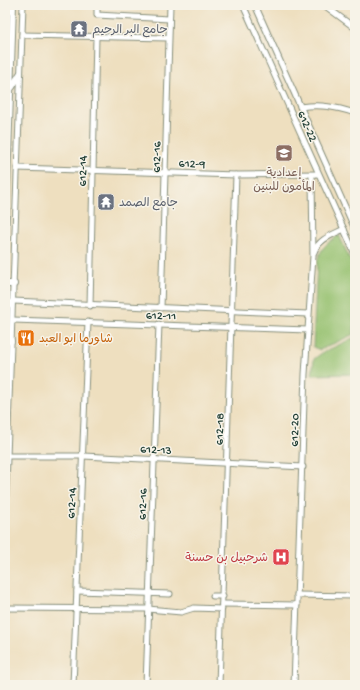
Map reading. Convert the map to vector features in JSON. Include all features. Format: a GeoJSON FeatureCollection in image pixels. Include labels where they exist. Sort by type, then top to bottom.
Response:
{"type":"FeatureCollection","features":[{"type":"Feature","properties":{"kind":"main road"},"geometry":{"type":"LineString","coordinates":[[5,245],[6,168],[11,88],[13,5]]}},
{"type":"Feature","properties":{"kind":"main road"},"geometry":{"type":"LineString","coordinates":[[11,88],[20,74]]}},
{"type":"Feature","properties":{"kind":"main road"},"geometry":{"type":"LineString","coordinates":[[5,284],[14,284]]}},
{"type":"Feature","properties":{"kind":"street"},"geometry":{"type":"LineString","coordinates":[[5,514],[8,341],[13,320],[23,5]]}},
{"type":"Feature","properties":{"kind":"street"},"geometry":{"type":"LineString","coordinates":[[97,5],[97,15],[169,19]]}},
{"type":"Feature","properties":{"kind":"street","name":"612-16"},"geometry":{"type":"LineString","coordinates":[[161,308],[170,5]]}},
{"type":"Feature","properties":{"kind":"street","name":"612-22"},"geometry":{"type":"LineString","coordinates":[[243,5],[355,254]]}},
{"type":"Feature","properties":{"kind":"street","name":"612-22"},"geometry":{"type":"LineString","coordinates":[[255,5],[355,229]]}},
{"type":"Feature","properties":{"kind":"street"},"geometry":{"type":"LineString","coordinates":[[324,5],[355,28]]}},
{"type":"Feature","properties":{"kind":"street"},"geometry":{"type":"LineString","coordinates":[[22,35],[168,38]]}},
{"type":"Feature","properties":{"kind":"street","name":"612-14"},"geometry":{"type":"LineString","coordinates":[[90,306],[96,37]]}},
{"type":"Feature","properties":{"kind":"street"},"geometry":{"type":"LineString","coordinates":[[300,107],[318,104],[335,106],[355,113]]}},
{"type":"Feature","properties":{"kind":"street"},"geometry":{"type":"LineString","coordinates":[[307,148],[317,143]]}},
{"type":"Feature","properties":{"kind":"street","name":"612-9"},"geometry":{"type":"LineString","coordinates":[[17,168],[312,176],[318,174]]}},
{"type":"Feature","properties":{"kind":"street","name":"612-18"},"geometry":{"type":"LineString","coordinates":[[219,685],[228,463],[236,174]]}},
{"type":"Feature","properties":{"kind":"street","name":"612-20"},"geometry":{"type":"LineString","coordinates":[[294,685],[308,314],[312,256],[312,176]]}},
{"type":"Feature","properties":{"kind":"street"},"geometry":{"type":"LineString","coordinates":[[349,216],[355,213]]}},
{"type":"Feature","properties":{"kind":"street"},"geometry":{"type":"LineString","coordinates":[[312,256],[317,245],[344,229]]}},
{"type":"Feature","properties":{"kind":"street","name":"612-11"},"geometry":{"type":"LineString","coordinates":[[13,302],[308,314]]}},
{"type":"Feature","properties":{"kind":"street","name":"612-11"},"geometry":{"type":"LineString","coordinates":[[13,320],[308,330]]}},
{"type":"Feature","properties":{"kind":"street","name":"612-14"},"geometry":{"type":"LineString","coordinates":[[73,685],[88,322]]}},
{"type":"Feature","properties":{"kind":"street","name":"612-16"},"geometry":{"type":"LineString","coordinates":[[146,685],[148,594],[159,324]]}},
{"type":"Feature","properties":{"kind":"street","name":"612-13"},"geometry":{"type":"LineString","coordinates":[[7,456],[83,456],[303,466]]}},
{"type":"Feature","properties":{"kind":"street"},"geometry":{"type":"LineString","coordinates":[[77,591],[170,594]]}},
{"type":"Feature","properties":{"kind":"street"},"geometry":{"type":"LineString","coordinates":[[297,595],[355,596]]}},
{"type":"Feature","properties":{"kind":"street"},"geometry":{"type":"LineString","coordinates":[[213,596],[223,596]]}},
{"type":"Feature","properties":{"kind":"street"},"geometry":{"type":"LineString","coordinates":[[5,608],[77,608],[181,612],[194,608],[222,606],[297,605]]}},
{"type":"Feature","properties":{"kind":"green space"},"geometry":{"type":"Polygon","coordinates":[[[339,235],[355,271],[354,334],[320,350],[313,347],[317,263],[320,253],[325,246],[339,235]]]}},
{"type":"Feature","properties":{"kind":"green space"},"geometry":{"type":"Polygon","coordinates":[[[355,337],[355,374],[312,375],[314,359],[322,353],[355,337]]]}},
{"type":"Feature","properties":{"kind":"place","name":"جامع البر الرحيم"},"geometry":{"type":"Point","coordinates":[79,29]}},
{"type":"Feature","properties":{"kind":"place","name":"إعدادية المأمون للبنين"},"geometry":{"type":"Point","coordinates":[284,153]}},
{"type":"Feature","properties":{"kind":"place","name":"جامع الصمد"},"geometry":{"type":"Point","coordinates":[106,202]}},
{"type":"Feature","properties":{"kind":"place","name":"شاورما ابو العبد"},"geometry":{"type":"Point","coordinates":[26,338]}},
{"type":"Feature","properties":{"kind":"place","name":"شرحبيل بن حسنة"},"geometry":{"type":"Point","coordinates":[281,557]}}]}
